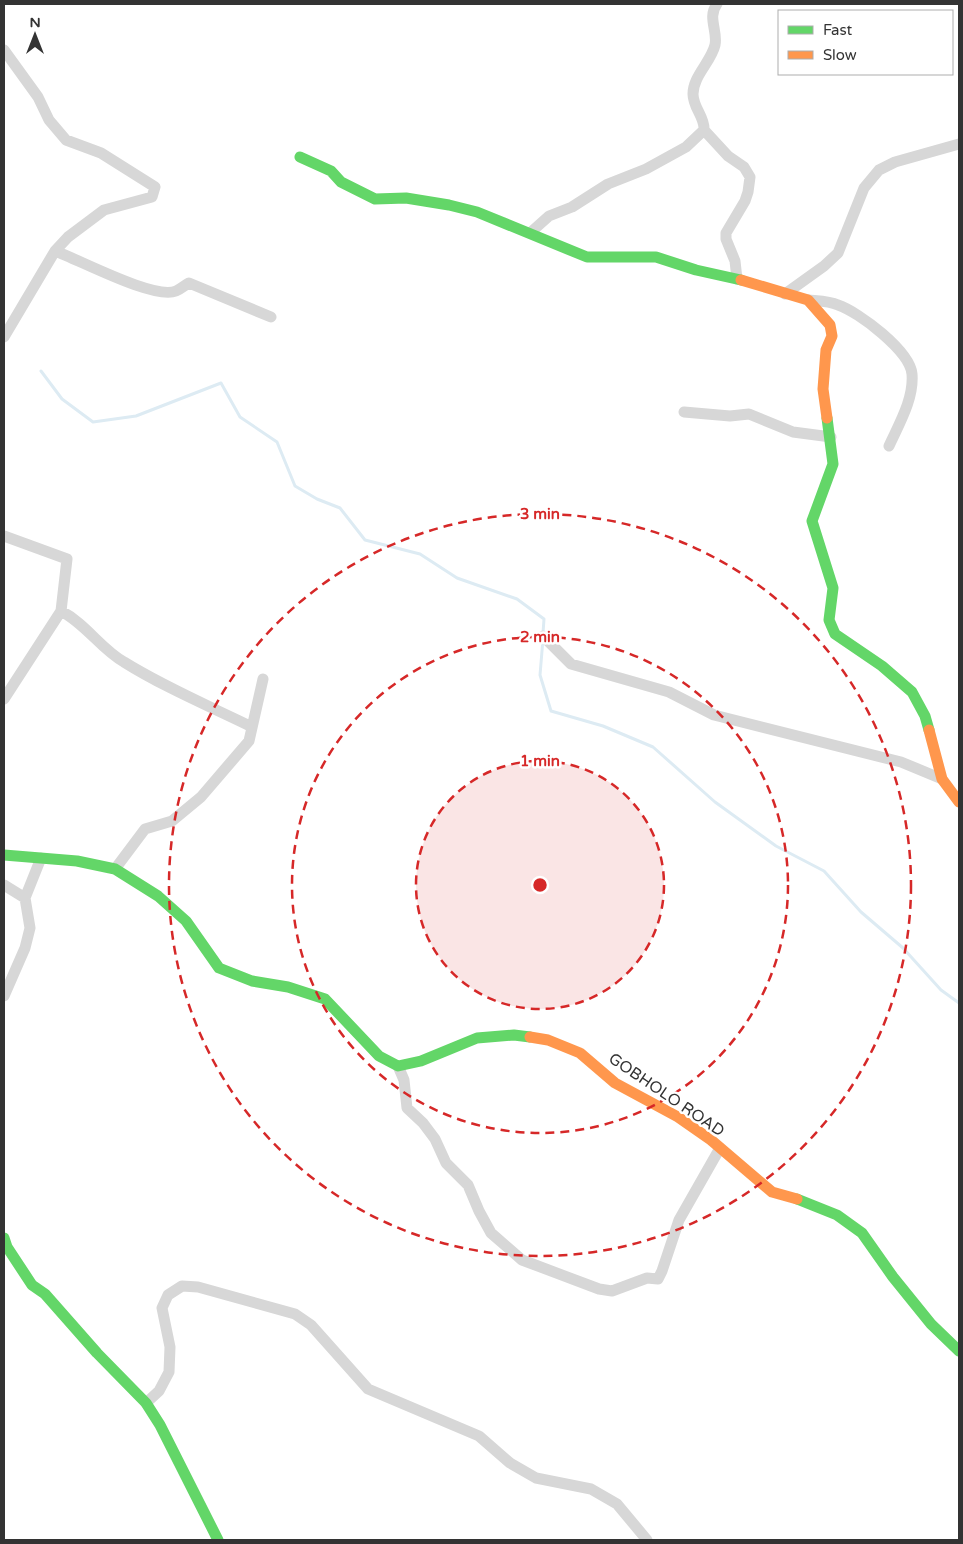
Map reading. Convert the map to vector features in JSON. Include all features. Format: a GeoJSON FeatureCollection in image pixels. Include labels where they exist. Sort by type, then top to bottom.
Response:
{"type":"FeatureCollection","features":[{"type":"Feature","properties":{"kind":"street"},"geometry":{"type":"LineString","coordinates":[[530,232],[549,216],[572,207],[608,184],[646,170],[686,147],[704,130],[705,124],[693,103],[693,93],[694,85],[714,47],[716,36],[712,17],[717,4]]}},
{"type":"Feature","properties":{"kind":"street"},"geometry":{"type":"LineString","coordinates":[[4,50],[38,98],[50,120],[66,140],[101,153],[155,187],[152,197],[104,210],[68,237],[56,251],[4,337]]}},
{"type":"Feature","properties":{"kind":"street"},"geometry":{"type":"LineString","coordinates":[[704,130],[728,156],[744,167],[750,177],[745,201],[726,233],[726,239],[735,261],[737,279]]}},
{"type":"Feature","properties":{"kind":"street"},"geometry":{"type":"LineString","coordinates":[[785,294],[824,266],[838,253],[864,188],[878,170],[895,162],[959,144]]}},
{"type":"Feature","properties":{"kind":"street"},"geometry":{"type":"LineString","coordinates":[[300,157],[331,171],[341,182],[375,199],[406,198],[449,205],[477,212],[530,232],[587,257],[656,257],[785,294],[836,304],[856,313],[884,335],[906,360],[912,372],[910,396],[889,446]]}},
{"type":"Feature","properties":{"kind":"street"},"geometry":{"type":"LineString","coordinates":[[56,251],[128,283],[159,291],[175,292],[189,283],[272,317]]}},
{"type":"Feature","properties":{"kind":"street"},"geometry":{"type":"LineString","coordinates":[[808,300],[830,325],[832,336],[826,350],[823,389],[834,464],[812,520],[834,588],[829,620],[835,634],[882,666],[912,692],[925,716],[942,779],[959,802]]}},
{"type":"Feature","properties":{"kind":"street"},"geometry":{"type":"LineString","coordinates":[[684,412],[730,416],[749,414],[794,432],[830,437]]}},
{"type":"Feature","properties":{"kind":"street"},"geometry":{"type":"LineString","coordinates":[[4,536],[67,559],[61,611],[4,699]]}},
{"type":"Feature","properties":{"kind":"street"},"geometry":{"type":"LineString","coordinates":[[61,611],[73,617],[122,661],[252,727]]}},
{"type":"Feature","properties":{"kind":"street"},"geometry":{"type":"LineString","coordinates":[[543,636],[571,664],[669,692],[714,715],[901,762],[942,779]]}},
{"type":"Feature","properties":{"kind":"street"},"geometry":{"type":"LineString","coordinates":[[115,869],[145,829],[172,821],[201,797],[249,741],[263,679]]}},
{"type":"Feature","properties":{"kind":"street"},"geometry":{"type":"LineString","coordinates":[[4,855],[77,861],[115,869],[158,896],[186,920],[219,968],[252,981],[288,987],[325,999],[379,1056],[398,1066],[404,1080],[407,1108],[423,1123],[435,1139],[446,1163],[468,1185],[479,1211],[491,1232],[522,1260],[599,1290],[612,1291],[647,1278],[658,1279],[679,1220],[720,1148]]}},
{"type":"Feature","properties":{"kind":"street"},"geometry":{"type":"LineString","coordinates":[[4,996],[25,948],[30,928],[25,898],[41,858]]}},
{"type":"Feature","properties":{"kind":"street"},"geometry":{"type":"LineString","coordinates":[[4,885],[25,898]]}},
{"type":"Feature","properties":{"kind":"street","name":"GOBHOLO ROAD"},"geometry":{"type":"LineString","coordinates":[[398,1066],[421,1061],[477,1038],[514,1035],[548,1040],[580,1053],[615,1083],[678,1118],[720,1148],[772,1192],[800,1200],[836,1215],[862,1233],[893,1278],[931,1324],[959,1351]]}},
{"type":"Feature","properties":{"kind":"street"},"geometry":{"type":"LineString","coordinates":[[4,1238],[7,1247],[32,1285],[44,1294],[97,1353],[146,1403],[160,1425],[218,1540]]}},
{"type":"Feature","properties":{"kind":"street"},"geometry":{"type":"LineString","coordinates":[[146,1403],[160,1391],[169,1372],[170,1347],[162,1308],[168,1295],[182,1286],[207,1289],[295,1314],[311,1325],[368,1389],[479,1436],[510,1463],[536,1478],[591,1489],[617,1504],[646,1540]]}},
{"type":"Feature","properties":{"kind":"waterway"},"geometry":{"type":"LineString","coordinates":[[41,371],[62,399],[93,422],[136,416],[221,383],[240,417],[277,442],[295,486],[317,499],[340,508],[365,540],[420,554],[457,578],[517,599],[544,619],[543,633]]}},
{"type":"Feature","properties":{"kind":"waterway"},"geometry":{"type":"LineString","coordinates":[[543,639],[540,675],[551,711],[603,726],[653,747],[715,802],[776,846],[824,871],[861,912],[903,948],[941,990],[959,1003]]}},
{"type":"Feature","properties":{"kind":"traffic: fast"},"geometry":{"type":"LineString","coordinates":[[300,157],[331,171],[341,182],[375,199],[406,198],[477,212],[587,257],[656,257],[696,270],[741,280]]}},
{"type":"Feature","properties":{"kind":"traffic: fast"},"geometry":{"type":"LineString","coordinates":[[827,418],[833,464],[812,521],[833,588],[829,620],[835,634],[882,666],[912,692],[925,716],[929,730]]}},
{"type":"Feature","properties":{"kind":"traffic: fast"},"geometry":{"type":"LineString","coordinates":[[4,855],[77,861],[115,869],[158,896],[186,921],[219,968],[252,981],[288,987],[325,999],[379,1056],[398,1066],[421,1061],[477,1038],[514,1035],[530,1037]]}},
{"type":"Feature","properties":{"kind":"traffic: fast"},"geometry":{"type":"LineString","coordinates":[[797,1199],[837,1215],[862,1233],[893,1277],[931,1324],[959,1351]]}},
{"type":"Feature","properties":{"kind":"traffic: fast"},"geometry":{"type":"LineString","coordinates":[[4,1238],[7,1247],[32,1285],[45,1294],[97,1353],[146,1403],[160,1425],[218,1540]]}},
{"type":"Feature","properties":{"kind":"traffic: slow"},"geometry":{"type":"LineString","coordinates":[[741,280],[808,300],[830,325],[832,336],[826,350],[823,389],[827,418]]}},
{"type":"Feature","properties":{"kind":"traffic: slow"},"geometry":{"type":"LineString","coordinates":[[929,730],[942,779],[959,802]]}},
{"type":"Feature","properties":{"kind":"traffic: slow"},"geometry":{"type":"LineString","coordinates":[[530,1037],[548,1040],[580,1053],[615,1083],[678,1117],[711,1140],[772,1192],[797,1199]]}}]}
